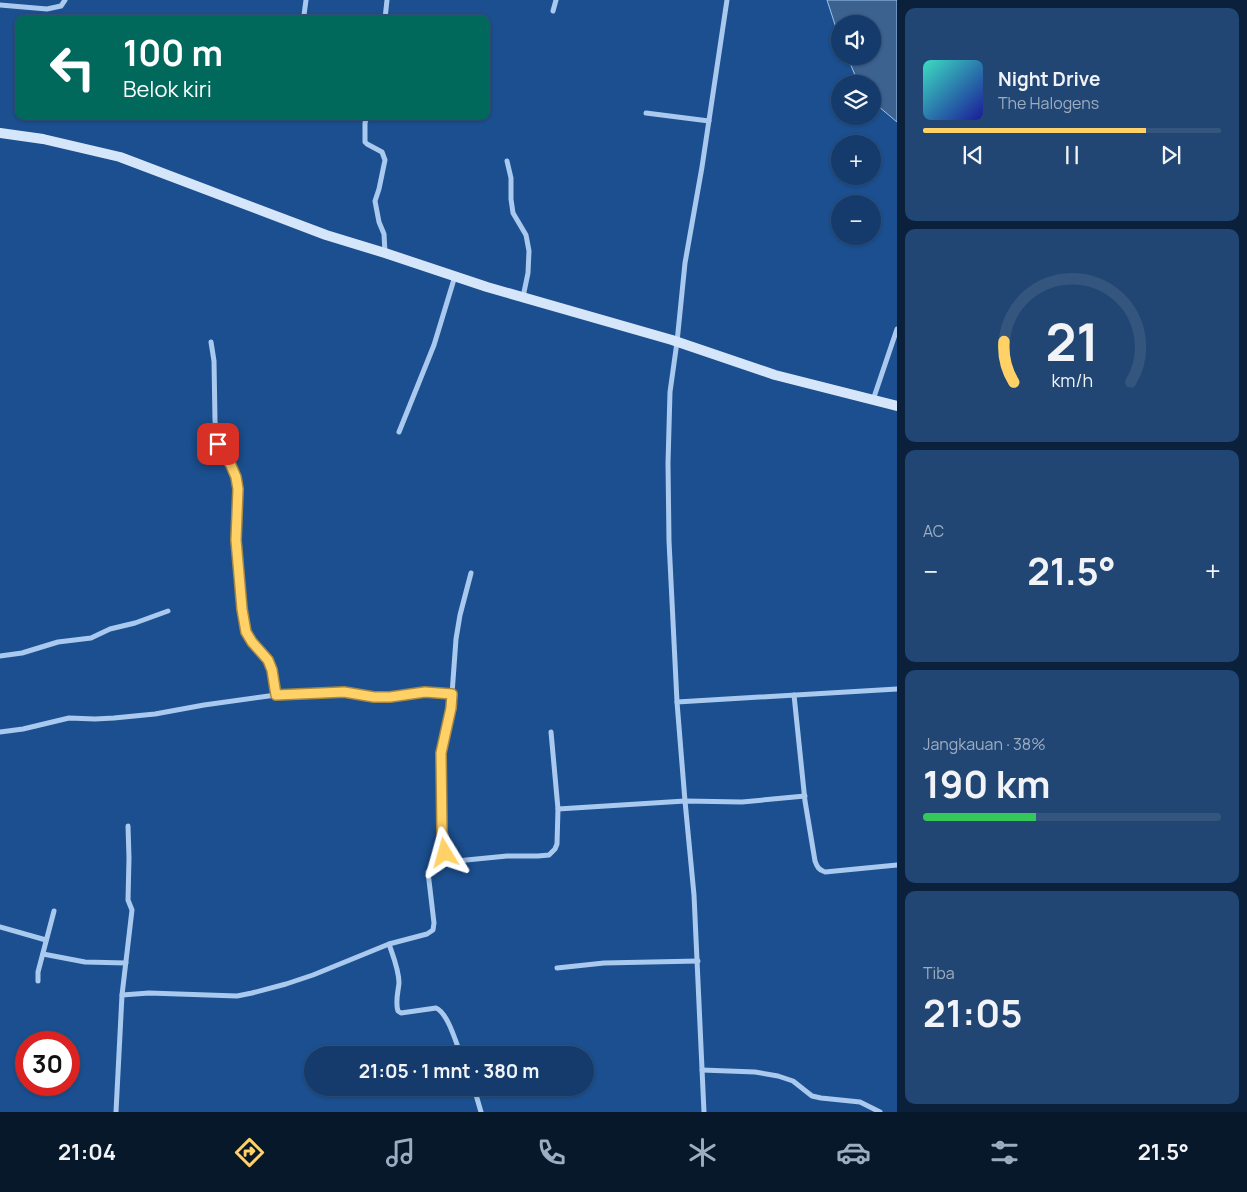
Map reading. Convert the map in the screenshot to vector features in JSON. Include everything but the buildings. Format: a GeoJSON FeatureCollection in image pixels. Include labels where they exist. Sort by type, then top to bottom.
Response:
{"type":"FeatureCollection","features":[{"type":"Feature","properties":{"kind":"main road"},"geometry":{"type":"LineString","coordinates":[[0,133],[43,139],[120,156],[326,235],[523,297],[677,342],[775,374],[897,406]]}},
{"type":"Feature","properties":{"kind":"street"},"geometry":{"type":"LineString","coordinates":[[0,5],[47,9],[61,6],[65,0]]}},
{"type":"Feature","properties":{"kind":"street"},"geometry":{"type":"LineString","coordinates":[[304,15],[306,0]]}},
{"type":"Feature","properties":{"kind":"street"},"geometry":{"type":"LineString","coordinates":[[385,15],[387,0]]}},
{"type":"Feature","properties":{"kind":"street"},"geometry":{"type":"LineString","coordinates":[[553,11],[556,0]]}},
{"type":"Feature","properties":{"kind":"street"},"geometry":{"type":"LineString","coordinates":[[704,1112],[694,895],[677,702],[669,541],[668,463],[670,392],[685,263],[727,0]]}},
{"type":"Feature","properties":{"kind":"street"},"geometry":{"type":"LineString","coordinates":[[646,113],[709,121]]}},
{"type":"Feature","properties":{"kind":"street"},"geometry":{"type":"LineString","coordinates":[[366,120],[365,142],[382,152],[385,160],[375,202],[379,222],[384,234],[385,253]]}},
{"type":"Feature","properties":{"kind":"street"},"geometry":{"type":"LineString","coordinates":[[507,161],[513,213],[526,235],[529,251],[528,272],[523,297]]}},
{"type":"Feature","properties":{"kind":"street"},"geometry":{"type":"LineString","coordinates":[[399,432],[434,345],[455,276]]}},
{"type":"Feature","properties":{"kind":"street"},"geometry":{"type":"LineString","coordinates":[[873,400],[897,330]]}},
{"type":"Feature","properties":{"kind":"street"},"geometry":{"type":"LineString","coordinates":[[212,342],[215,421],[218,444],[230,463],[236,477],[238,489],[236,540],[246,632],[255,647],[268,660],[272,670],[276,695]]}},
{"type":"Feature","properties":{"kind":"street"},"geometry":{"type":"LineString","coordinates":[[446,862],[442,832],[441,753],[451,708],[456,639],[460,615],[471,573]]}},
{"type":"Feature","properties":{"kind":"street"},"geometry":{"type":"LineString","coordinates":[[0,656],[22,653],[58,642],[91,638],[110,629],[135,623],[168,611]]}},
{"type":"Feature","properties":{"kind":"street"},"geometry":{"type":"LineString","coordinates":[[677,702],[897,689]]}},
{"type":"Feature","properties":{"kind":"street"},"geometry":{"type":"LineString","coordinates":[[0,732],[23,729],[69,718],[95,719],[155,714],[276,695],[344,692],[374,697],[390,697],[425,692],[452,694]]}},
{"type":"Feature","properties":{"kind":"street"},"geometry":{"type":"LineString","coordinates":[[794,695],[805,796],[815,861],[820,870],[825,872],[897,865]]}},
{"type":"Feature","properties":{"kind":"street"},"geometry":{"type":"LineString","coordinates":[[122,995],[149,993],[237,996],[286,984],[390,944],[427,934],[433,930],[434,924],[428,872],[431,867],[446,862],[507,856],[549,855],[555,850],[557,844],[558,809],[551,732]]}},
{"type":"Feature","properties":{"kind":"street"},"geometry":{"type":"LineString","coordinates":[[558,809],[685,800],[742,802],[805,796]]}},
{"type":"Feature","properties":{"kind":"street"},"geometry":{"type":"LineString","coordinates":[[116,1112],[122,995],[132,910],[128,900],[128,826]]}},
{"type":"Feature","properties":{"kind":"street"},"geometry":{"type":"LineString","coordinates":[[38,981],[42,954],[54,911]]}},
{"type":"Feature","properties":{"kind":"street"},"geometry":{"type":"LineString","coordinates":[[0,927],[46,940]]}},
{"type":"Feature","properties":{"kind":"street"},"geometry":{"type":"LineString","coordinates":[[390,944],[398,976],[396,1006],[398,1011],[401,1013],[439,1009],[445,1017],[457,1046]]}},
{"type":"Feature","properties":{"kind":"street"},"geometry":{"type":"LineString","coordinates":[[42,954],[85,962],[126,964]]}},
{"type":"Feature","properties":{"kind":"street"},"geometry":{"type":"LineString","coordinates":[[557,968],[604,963],[698,961]]}},
{"type":"Feature","properties":{"kind":"street"},"geometry":{"type":"LineString","coordinates":[[702,1070],[754,1072],[778,1076],[794,1081],[812,1096],[860,1102],[880,1112]]}},
{"type":"Feature","properties":{"kind":"street"},"geometry":{"type":"LineString","coordinates":[[476,1096],[481,1112]]}},
{"type":"Feature","properties":{"kind":"water"},"geometry":{"type":"Polygon","coordinates":[[[827,0],[897,0],[897,122],[881,109],[881,75],[855,75],[851,65],[881,65],[881,15],[832,15],[827,0]]]}},
{"type":"Feature","properties":{"kind":"route"},"geometry":{"type":"LineString","coordinates":[[218,444],[230,463],[236,477],[238,489],[236,540],[246,632],[258,651],[268,660],[272,670],[276,695],[344,692],[374,697],[390,697],[425,692],[452,694],[451,708],[441,753],[442,832],[445,853]]}}]}
